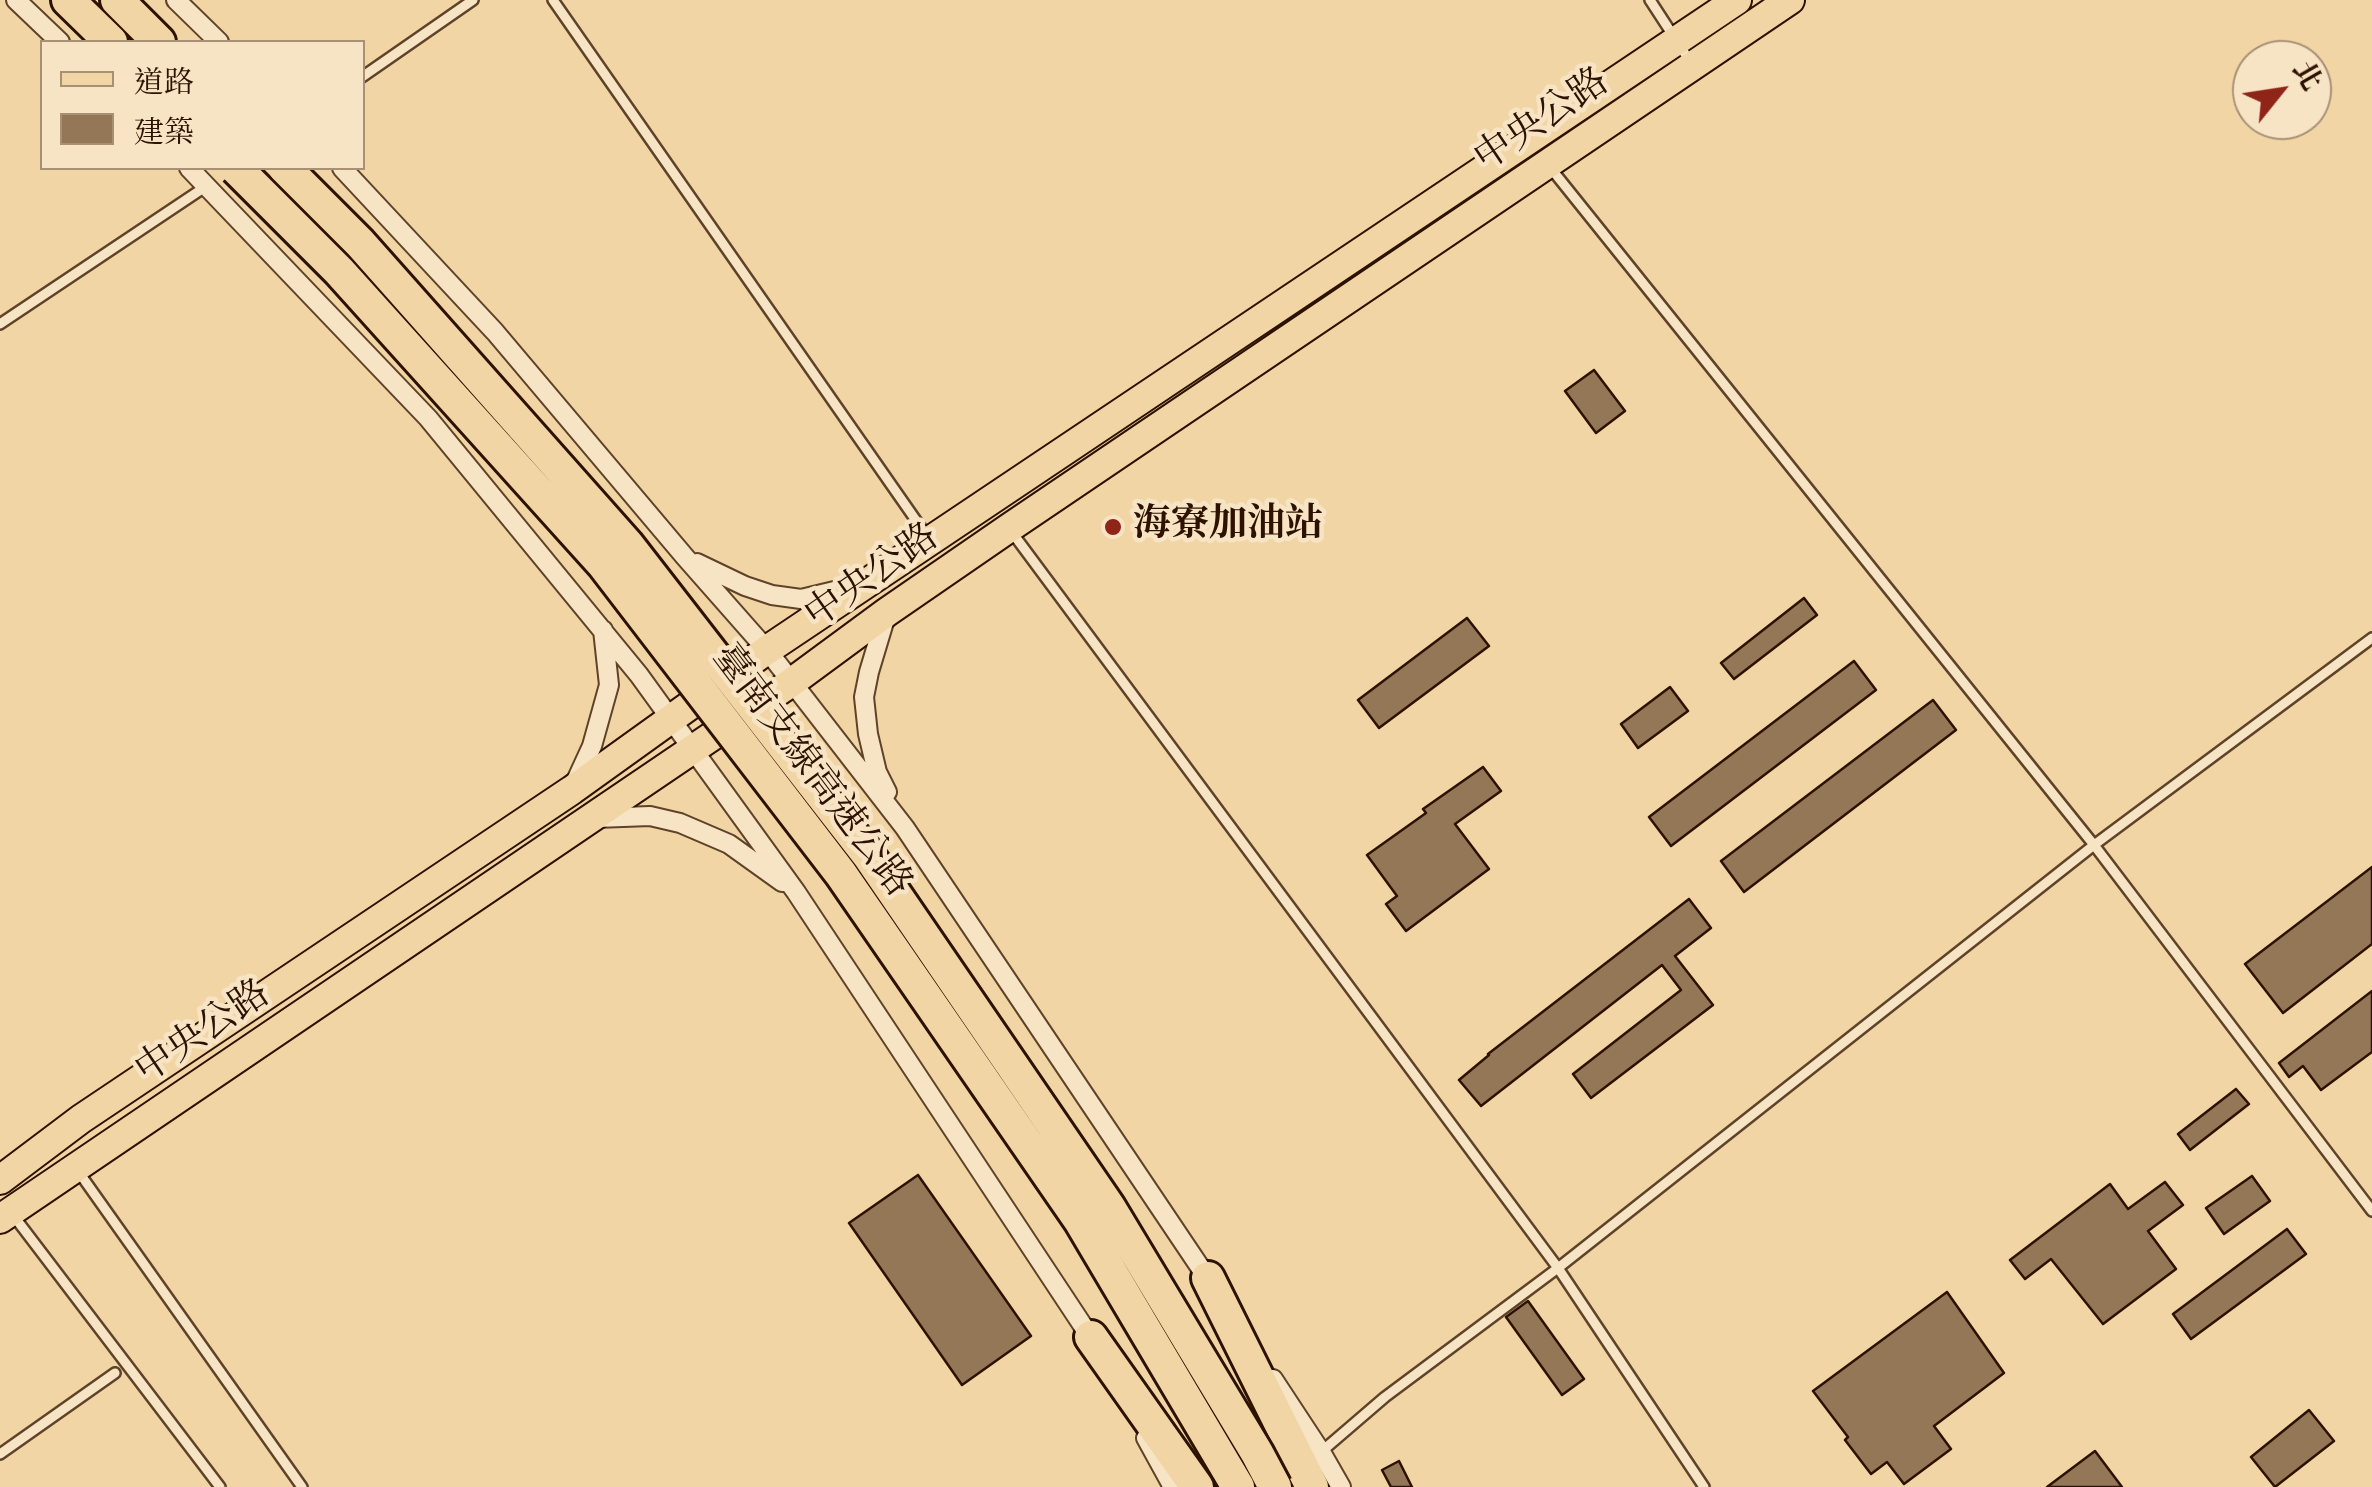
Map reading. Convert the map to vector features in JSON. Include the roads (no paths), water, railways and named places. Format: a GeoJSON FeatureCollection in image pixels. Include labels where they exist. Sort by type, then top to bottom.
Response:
{"type":"FeatureCollection","features":[{"type":"Feature","properties":{"kind":"highway"},"geometry":{"type":"LineString","coordinates":[[68,0],[109,40]]}},
{"type":"Feature","properties":{"kind":"highway"},"geometry":{"type":"LineString","coordinates":[[116,0],[157,40]]}},
{"type":"Feature","properties":{"kind":"highway","name":"臺南支線高速公路"},"geometry":{"type":"LineString","coordinates":[[238,170],[340,271],[603,564],[829,859],[1080,1222],[1238,1487]]}},
{"type":"Feature","properties":{"kind":"highway","name":"臺南支線高速公路"},"geometry":{"type":"LineString","coordinates":[[287,170],[360,243],[626,544],[870,856],[1108,1208],[1275,1487]]}},
{"type":"Feature","properties":{"kind":"highway"},"geometry":{"type":"LineString","coordinates":[[1208,1278],[1312,1487]]}},
{"type":"Feature","properties":{"kind":"highway"},"geometry":{"type":"LineString","coordinates":[[1091,1337],[1198,1487]]}},
{"type":"Feature","properties":{"kind":"main road","name":"中央公路"},"geometry":{"type":"LineString","coordinates":[[0,1180],[80,1120],[572,790],[867,582],[1737,0]]}},
{"type":"Feature","properties":{"kind":"main road","name":"中央公路"},"geometry":{"type":"LineString","coordinates":[[5,1215],[1790,0]]}},
{"type":"Feature","properties":{"kind":"street"},"geometry":{"type":"LineString","coordinates":[[16,0],[58,40]]}},
{"type":"Feature","properties":{"kind":"street"},"geometry":{"type":"LineString","coordinates":[[176,0],[217,40]]}},
{"type":"Feature","properties":{"kind":"street"},"geometry":{"type":"LineString","coordinates":[[191,170],[428,418],[671,718],[796,892],[1091,1337],[1173,1487]]}},
{"type":"Feature","properties":{"kind":"street"},"geometry":{"type":"LineString","coordinates":[[344,170],[495,332],[767,650],[905,828],[1208,1278],[1341,1487]]}},
{"type":"Feature","properties":{"kind":"street"},"geometry":{"type":"LineString","coordinates":[[685,557],[746,586],[801,599],[867,582]]}},
{"type":"Feature","properties":{"kind":"street"},"geometry":{"type":"LineString","coordinates":[[887,612],[864,697],[877,772],[905,828]]}},
{"type":"Feature","properties":{"kind":"street"},"geometry":{"type":"LineString","coordinates":[[572,790],[592,746],[609,685],[603,630]]}},
{"type":"Feature","properties":{"kind":"street"},"geometry":{"type":"LineString","coordinates":[[590,818],[650,816],[680,824],[729,844],[796,892]]}},
{"type":"Feature","properties":{"kind":"lane"},"geometry":{"type":"LineString","coordinates":[[365,75],[473,0]]}},
{"type":"Feature","properties":{"kind":"lane"},"geometry":{"type":"LineString","coordinates":[[553,0],[930,540]]}},
{"type":"Feature","properties":{"kind":"lane"},"geometry":{"type":"LineString","coordinates":[[1650,0],[1693,65]]}},
{"type":"Feature","properties":{"kind":"lane"},"geometry":{"type":"LineString","coordinates":[[1547,164],[2094,845],[2372,1211]]}},
{"type":"Feature","properties":{"kind":"lane"},"geometry":{"type":"LineString","coordinates":[[0,324],[207,186]]}},
{"type":"Feature","properties":{"kind":"lane"},"geometry":{"type":"LineString","coordinates":[[1009,528],[1558,1268],[1704,1487]]}},
{"type":"Feature","properties":{"kind":"lane"},"geometry":{"type":"LineString","coordinates":[[1321,1452],[1385,1397],[1558,1268],[2094,845],[2372,638]]}},
{"type":"Feature","properties":{"kind":"lane"},"geometry":{"type":"LineString","coordinates":[[76,1167],[302,1487]]}},
{"type":"Feature","properties":{"kind":"lane"},"geometry":{"type":"LineString","coordinates":[[5,1215],[220,1487]]}},
{"type":"Feature","properties":{"kind":"lane"},"geometry":{"type":"LineString","coordinates":[[0,1454],[115,1373]]}},
{"type":"Feature","properties":{"kind":"place","name":"海寮加油站"},"geometry":{"type":"Point","coordinates":[1113,527]}}]}
